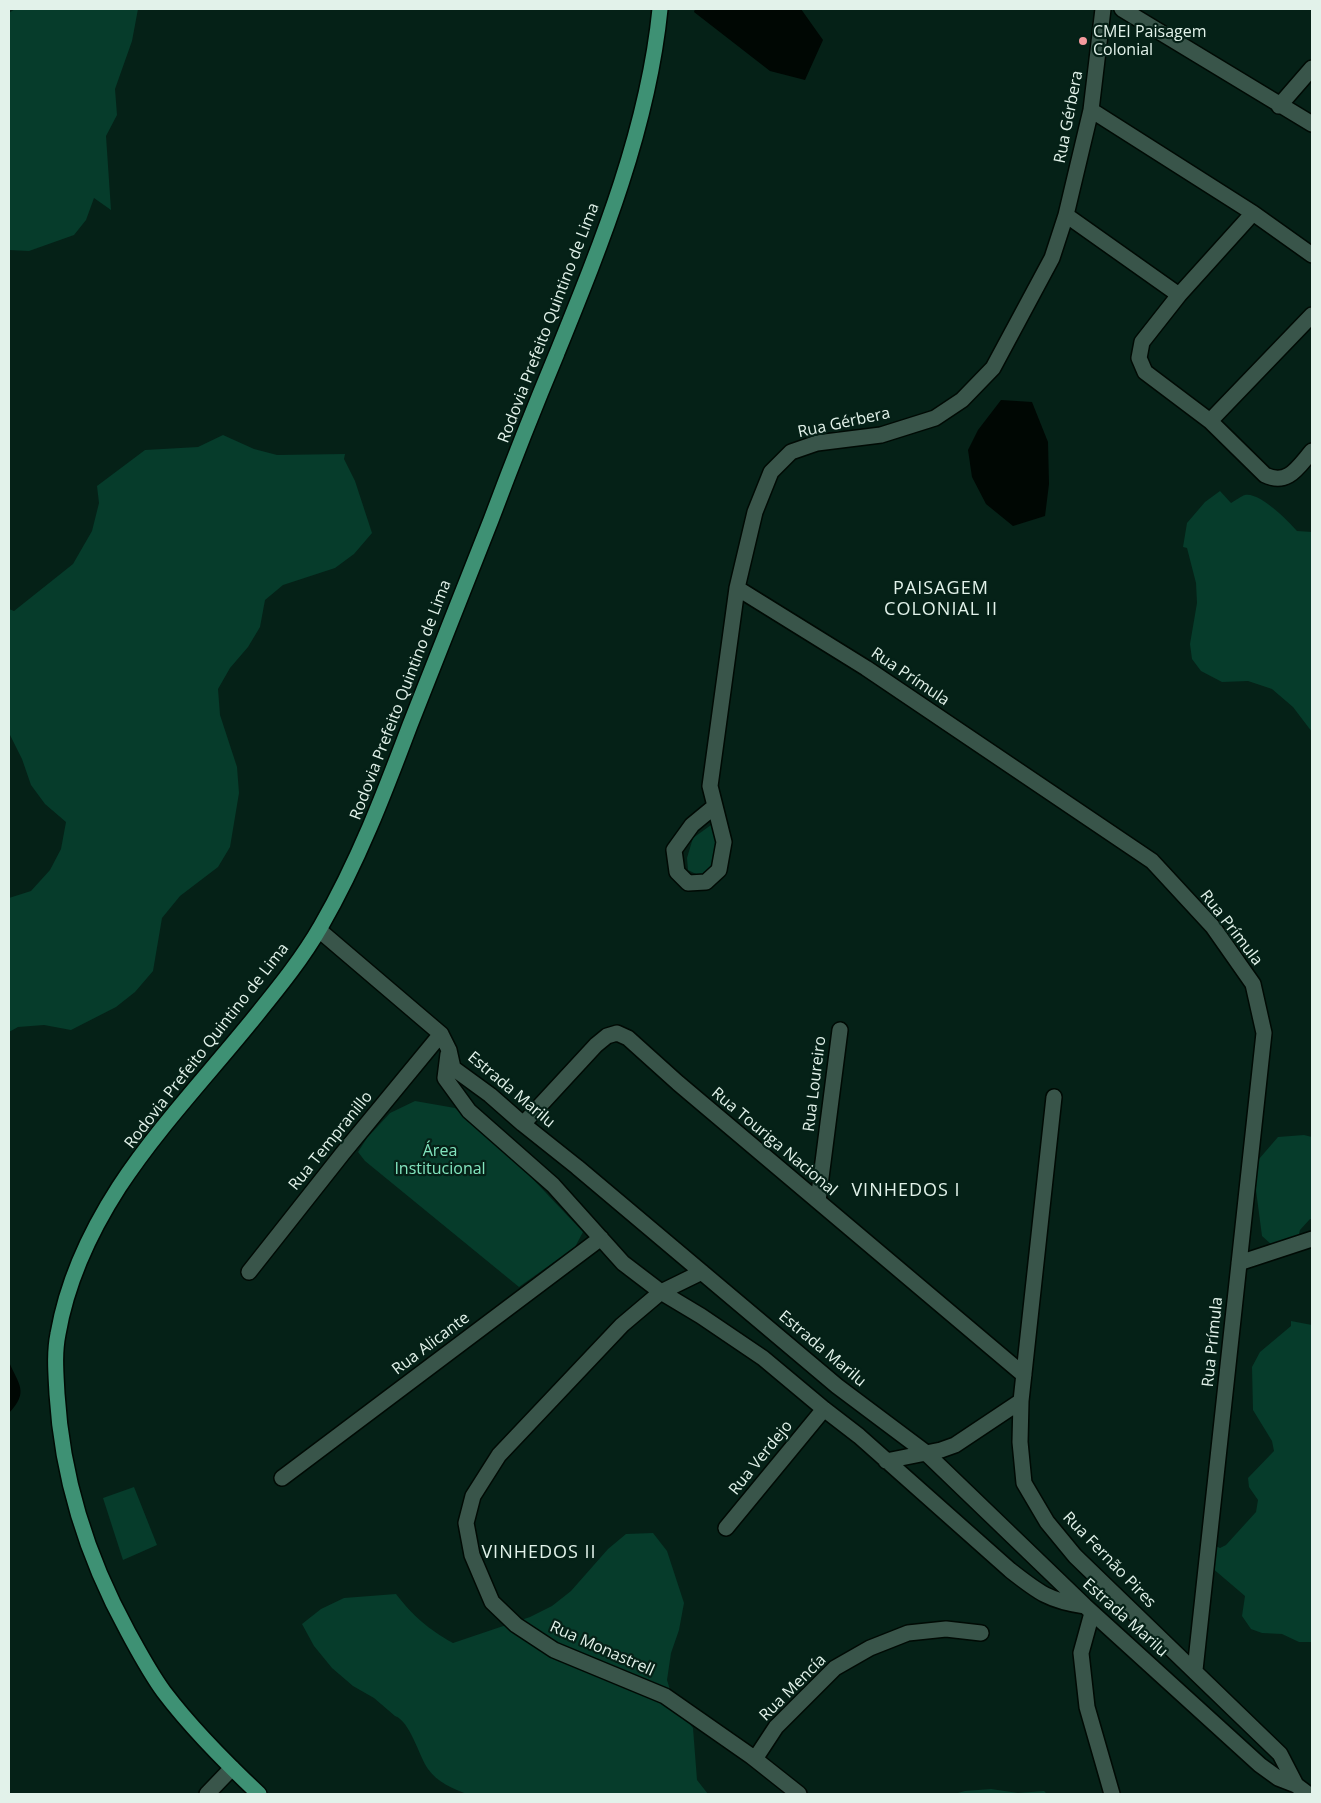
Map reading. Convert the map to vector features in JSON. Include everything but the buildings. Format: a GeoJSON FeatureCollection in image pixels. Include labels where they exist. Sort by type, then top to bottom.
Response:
{"type":"FeatureCollection","features":[{"type":"Feature","properties":{"kind":"main road","name":"Rodovia Prefeito Quintino de Lima"},"geometry":{"type":"LineString","coordinates":[[259,1794],[232,1768],[162,1690],[114,1607],[99,1572],[88,1543],[67,1472],[58,1407],[57,1340],[64,1307],[74,1274],[98,1224],[118,1189],[139,1158],[276,992],[319,930],[348,875],[371,825],[542,388],[600,247],[634,142],[653,59],[660,9]]}},
{"type":"Feature","properties":{"kind":"street","name":"Rua Gérbera"},"geometry":{"type":"LineString","coordinates":[[715,806],[692,825],[674,850],[677,872],[688,884],[706,882],[719,870],[724,842],[715,806],[710,786],[737,588],[755,512],[771,472],[791,452],[817,443],[881,435],[935,418],[962,400],[993,368],[1052,258],[1066,215],[1091,110],[1103,9]]}},
{"type":"Feature","properties":{"kind":"street"},"geometry":{"type":"LineString","coordinates":[[1122,9],[1279,106],[1312,124]]}},
{"type":"Feature","properties":{"kind":"street"},"geometry":{"type":"LineString","coordinates":[[1279,106],[1312,68]]}},
{"type":"Feature","properties":{"kind":"street"},"geometry":{"type":"LineString","coordinates":[[1091,110],[1253,213],[1312,255]]}},
{"type":"Feature","properties":{"kind":"street"},"geometry":{"type":"LineString","coordinates":[[1253,213],[1179,295],[1142,342],[1139,358],[1145,372],[1210,421],[1265,475],[1274,480],[1283,479],[1292,474],[1312,451]]}},
{"type":"Feature","properties":{"kind":"street"},"geometry":{"type":"LineString","coordinates":[[1066,215],[1179,295]]}},
{"type":"Feature","properties":{"kind":"street"},"geometry":{"type":"LineString","coordinates":[[1210,421],[1312,315]]}},
{"type":"Feature","properties":{"kind":"street","name":"Rua Prímula"},"geometry":{"type":"LineString","coordinates":[[737,588],[866,668],[1152,861],[1213,928],[1253,984],[1264,1033],[1195,1670]]}},
{"type":"Feature","properties":{"kind":"street","name":"Estrada Marilu"},"geometry":{"type":"LineString","coordinates":[[319,930],[441,1034],[453,1068],[490,1094],[523,1124],[577,1167],[837,1386],[925,1452],[1089,1610],[1260,1765],[1278,1778],[1302,1790]]}},
{"type":"Feature","properties":{"kind":"street","name":"Rua Loureiro"},"geometry":{"type":"LineString","coordinates":[[818,1201],[840,1030]]}},
{"type":"Feature","properties":{"kind":"street","name":"Rua Touriga Nacional"},"geometry":{"type":"LineString","coordinates":[[523,1124],[596,1045],[607,1036],[617,1032],[628,1038],[678,1083],[1024,1375]]}},
{"type":"Feature","properties":{"kind":"street","name":"Rua Tempranillo"},"geometry":{"type":"LineString","coordinates":[[249,1272],[343,1153],[441,1034]]}},
{"type":"Feature","properties":{"kind":"street"},"geometry":{"type":"LineString","coordinates":[[448,1050],[445,1078],[469,1111],[552,1185],[623,1263],[661,1292],[701,1316],[763,1358],[859,1436],[1010,1570],[1036,1590],[1051,1599],[1089,1610],[1081,1653],[1086,1698],[1112,1794]]}},
{"type":"Feature","properties":{"kind":"street","name":"Rua Fernão Pires"},"geometry":{"type":"LineString","coordinates":[[1054,1097],[1021,1401],[1020,1442],[1024,1483],[1047,1522],[1076,1556],[1280,1754],[1302,1790]]}},
{"type":"Feature","properties":{"kind":"street","name":"Rua Alicante"},"geometry":{"type":"LineString","coordinates":[[282,1478],[601,1238]]}},
{"type":"Feature","properties":{"kind":"street"},"geometry":{"type":"LineString","coordinates":[[1239,1263],[1312,1239]]}},
{"type":"Feature","properties":{"kind":"street","name":"Rua Monastrell"},"geometry":{"type":"LineString","coordinates":[[702,1272],[661,1292],[622,1325],[499,1455],[473,1496],[466,1523],[472,1554],[492,1602],[516,1625],[554,1650],[665,1696],[755,1759],[799,1794]]}},
{"type":"Feature","properties":{"kind":"street"},"geometry":{"type":"LineString","coordinates":[[886,1461],[941,1450],[955,1445],[1021,1401]]}},
{"type":"Feature","properties":{"kind":"street","name":"Rua Verdejo"},"geometry":{"type":"LineString","coordinates":[[726,1528],[824,1409]]}},
{"type":"Feature","properties":{"kind":"street","name":"Rua Mencía"},"geometry":{"type":"LineString","coordinates":[[755,1759],[776,1727],[835,1668],[870,1648],[908,1633],[946,1629],[981,1633]]}},
{"type":"Feature","properties":{"kind":"street"},"geometry":{"type":"LineString","coordinates":[[207,1794],[232,1768]]}},
{"type":"Feature","properties":{"kind":"green space"},"geometry":{"type":"Polygon","coordinates":[[[15,9],[138,9],[132,41],[115,89],[117,115],[106,136],[111,210],[94,198],[86,220],[74,235],[29,251],[9,250],[9,13],[15,9]]]}},
{"type":"Feature","properties":{"kind":"green space"},"geometry":{"type":"Polygon","coordinates":[[[223,435],[254,449],[277,455],[345,454],[344,459],[355,481],[372,533],[354,554],[335,568],[283,585],[265,600],[260,627],[248,647],[230,668],[218,689],[220,715],[237,767],[239,793],[230,847],[218,867],[180,896],[162,918],[153,971],[135,992],[116,1007],[71,1030],[44,1025],[18,1027],[9,1032],[9,898],[31,891],[50,870],[61,849],[66,822],[45,804],[31,785],[22,759],[9,733],[9,609],[14,611],[73,564],[92,531],[99,503],[97,486],[145,450],[198,447],[223,435]]]}},
{"type":"Feature","properties":{"kind":"green space"},"geometry":{"type":"Polygon","coordinates":[[[1220,491],[1231,503],[1245,495],[1258,498],[1266,502],[1297,531],[1312,532],[1312,732],[1293,707],[1272,689],[1248,681],[1222,682],[1201,671],[1192,659],[1190,644],[1197,603],[1196,583],[1187,548],[1183,547],[1187,523],[1205,502],[1220,491]]]}},
{"type":"Feature","properties":{"kind":"green space"},"geometry":{"type":"Polygon","coordinates":[[[711,825],[718,840],[714,862],[704,874],[696,874],[688,870],[687,858],[693,838],[711,825]]]}},
{"type":"Feature","properties":{"kind":"green space","name":"Área Institucional"},"geometry":{"type":"Polygon","coordinates":[[[415,1101],[455,1108],[529,1175],[583,1232],[575,1247],[519,1287],[365,1161],[358,1152],[367,1138],[390,1113],[415,1101]]]}},
{"type":"Feature","properties":{"kind":"green space"},"geometry":{"type":"Polygon","coordinates":[[[1304,1135],[1312,1137],[1312,1219],[1300,1230],[1295,1251],[1283,1255],[1262,1236],[1254,1175],[1259,1159],[1278,1137],[1304,1135]]]}},
{"type":"Feature","properties":{"kind":"green space"},"geometry":{"type":"Polygon","coordinates":[[[1291,1321],[1312,1325],[1312,1642],[1299,1642],[1282,1634],[1262,1633],[1251,1629],[1242,1616],[1245,1596],[1211,1567],[1211,1544],[1220,1548],[1226,1545],[1256,1512],[1258,1500],[1249,1487],[1248,1478],[1274,1451],[1272,1441],[1253,1410],[1252,1367],[1260,1352],[1291,1326],[1291,1321]]]}},
{"type":"Feature","properties":{"kind":"green space"},"geometry":{"type":"Polygon","coordinates":[[[134,1487],[157,1545],[123,1560],[103,1498],[134,1487]]]}},
{"type":"Feature","properties":{"kind":"green space"},"geometry":{"type":"Polygon","coordinates":[[[653,1533],[667,1551],[684,1603],[679,1630],[671,1653],[667,1680],[675,1706],[693,1728],[697,1780],[708,1794],[467,1794],[456,1790],[441,1781],[428,1769],[410,1732],[400,1719],[374,1698],[353,1686],[332,1668],[314,1646],[302,1624],[321,1609],[344,1598],[396,1594],[422,1622],[453,1643],[530,1617],[552,1606],[571,1591],[608,1549],[626,1534],[653,1533]]]}},
{"type":"Feature","properties":{"kind":"green space"},"geometry":{"type":"Polygon","coordinates":[[[991,1789],[1018,1793],[1044,1791],[1047,1794],[954,1794],[991,1789]]]}},
{"type":"Feature","properties":{"kind":"shaded area"},"geometry":{"type":"Polygon","coordinates":[[[695,9],[801,9],[823,40],[805,80],[770,71],[694,12],[695,9]]]}},
{"type":"Feature","properties":{"kind":"shaded area"},"geometry":{"type":"Polygon","coordinates":[[[1001,400],[1032,402],[1048,442],[1049,484],[1045,516],[1013,526],[986,504],[972,477],[968,450],[978,430],[1001,400]]]}},
{"type":"Feature","properties":{"kind":"shaded area"},"geometry":{"type":"Polygon","coordinates":[[[9,1362],[19,1383],[20,1394],[15,1406],[9,1413],[9,1362]]]}},
{"type":"Feature","properties":{"kind":"place","name":"CMEI Paisagem Colonial"},"geometry":{"type":"Point","coordinates":[1083,41]}},
{"type":"Feature","properties":{"kind":"district","name":"PAISAGEM COLONIAL II"},"geometry":{"type":"Point","coordinates":[941,599]}},
{"type":"Feature","properties":{"kind":"district","name":"VINHEDOS I"},"geometry":{"type":"Point","coordinates":[906,1191]}},
{"type":"Feature","properties":{"kind":"district","name":"VINHEDOS II"},"geometry":{"type":"Point","coordinates":[539,1553]}}]}
